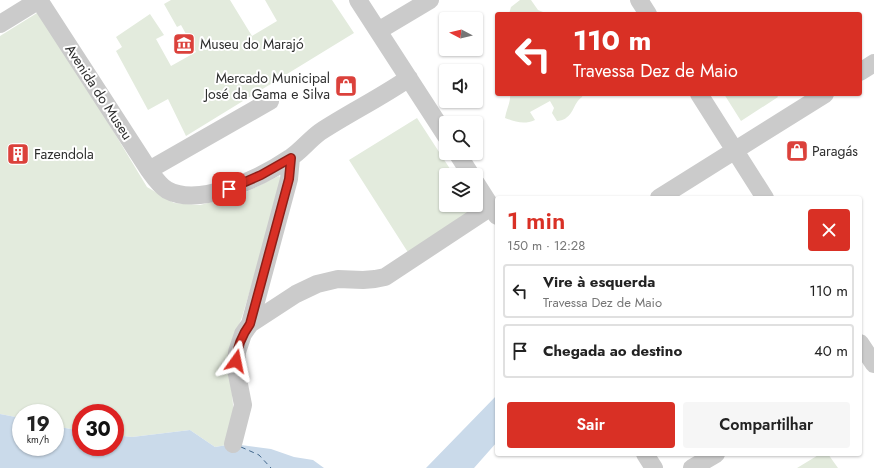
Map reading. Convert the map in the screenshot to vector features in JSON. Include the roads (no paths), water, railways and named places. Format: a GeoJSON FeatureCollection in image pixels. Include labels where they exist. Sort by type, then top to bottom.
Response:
{"type":"FeatureCollection","features":[{"type":"Feature","properties":{"kind":"street"},"geometry":{"type":"LineString","coordinates":[[0,24],[39,0]]}},
{"type":"Feature","properties":{"kind":"street","name":"Avenida do Museu"},"geometry":{"type":"LineString","coordinates":[[39,0],[149,170],[160,184],[168,190],[183,195],[199,195],[229,189],[261,175],[291,158]]}},
{"type":"Feature","properties":{"kind":"street"},"geometry":{"type":"LineString","coordinates":[[358,0],[439,125]]}},
{"type":"Feature","properties":{"kind":"street"},"geometry":{"type":"LineString","coordinates":[[378,31],[430,0]]}},
{"type":"Feature","properties":{"kind":"street"},"geometry":{"type":"LineString","coordinates":[[639,0],[647,12]]}},
{"type":"Feature","properties":{"kind":"street"},"geometry":{"type":"LineString","coordinates":[[862,71],[874,63]]}},
{"type":"Feature","properties":{"kind":"street"},"geometry":{"type":"LineString","coordinates":[[233,444],[243,405],[236,370],[237,352],[243,334],[250,324],[289,179],[291,158],[319,133],[387,93],[409,78]]}},
{"type":"Feature","properties":{"kind":"street"},"geometry":{"type":"LineString","coordinates":[[700,96],[764,196]]}},
{"type":"Feature","properties":{"kind":"street"},"geometry":{"type":"LineString","coordinates":[[663,196],[822,96]]}},
{"type":"Feature","properties":{"kind":"street"},"geometry":{"type":"LineString","coordinates":[[149,170],[270,101]]}},
{"type":"Feature","properties":{"kind":"street"},"geometry":{"type":"LineString","coordinates":[[250,324],[296,294],[317,284],[338,279],[369,280],[385,276],[416,255],[494,212],[483,194]]}},
{"type":"Feature","properties":{"kind":"street"},"geometry":{"type":"LineString","coordinates":[[862,347],[870,364]]}},
{"type":"Feature","properties":{"kind":"street"},"geometry":{"type":"LineString","coordinates":[[646,456],[654,468]]}},
{"type":"Feature","properties":{"kind":"street"},"geometry":{"type":"LineString","coordinates":[[692,468],[713,456]]}},
{"type":"Feature","properties":{"kind":"water"},"geometry":{"type":"Polygon","coordinates":[[[495,397],[495,444],[474,468],[426,468],[495,397]]]}},
{"type":"Feature","properties":{"kind":"water"},"geometry":{"type":"Polygon","coordinates":[[[0,414],[12,416],[12,456],[64,456],[64,428],[72,429],[72,456],[124,456],[124,436],[132,437],[190,430],[215,447],[233,444],[271,449],[294,457],[313,460],[324,468],[0,468],[0,414]]]}},
{"type":"Feature","properties":{"kind":"place","name":"Museu do Marajó"},"geometry":{"type":"Point","coordinates":[184,44]}},
{"type":"Feature","properties":{"kind":"place","name":"Mercado Municipal José da Gama e Silva"},"geometry":{"type":"Point","coordinates":[346,86]}},
{"type":"Feature","properties":{"kind":"place","name":"Paragás"},"geometry":{"type":"Point","coordinates":[797,151]}},
{"type":"Feature","properties":{"kind":"place","name":"Fazendola"},"geometry":{"type":"Point","coordinates":[18,154]}}]}
